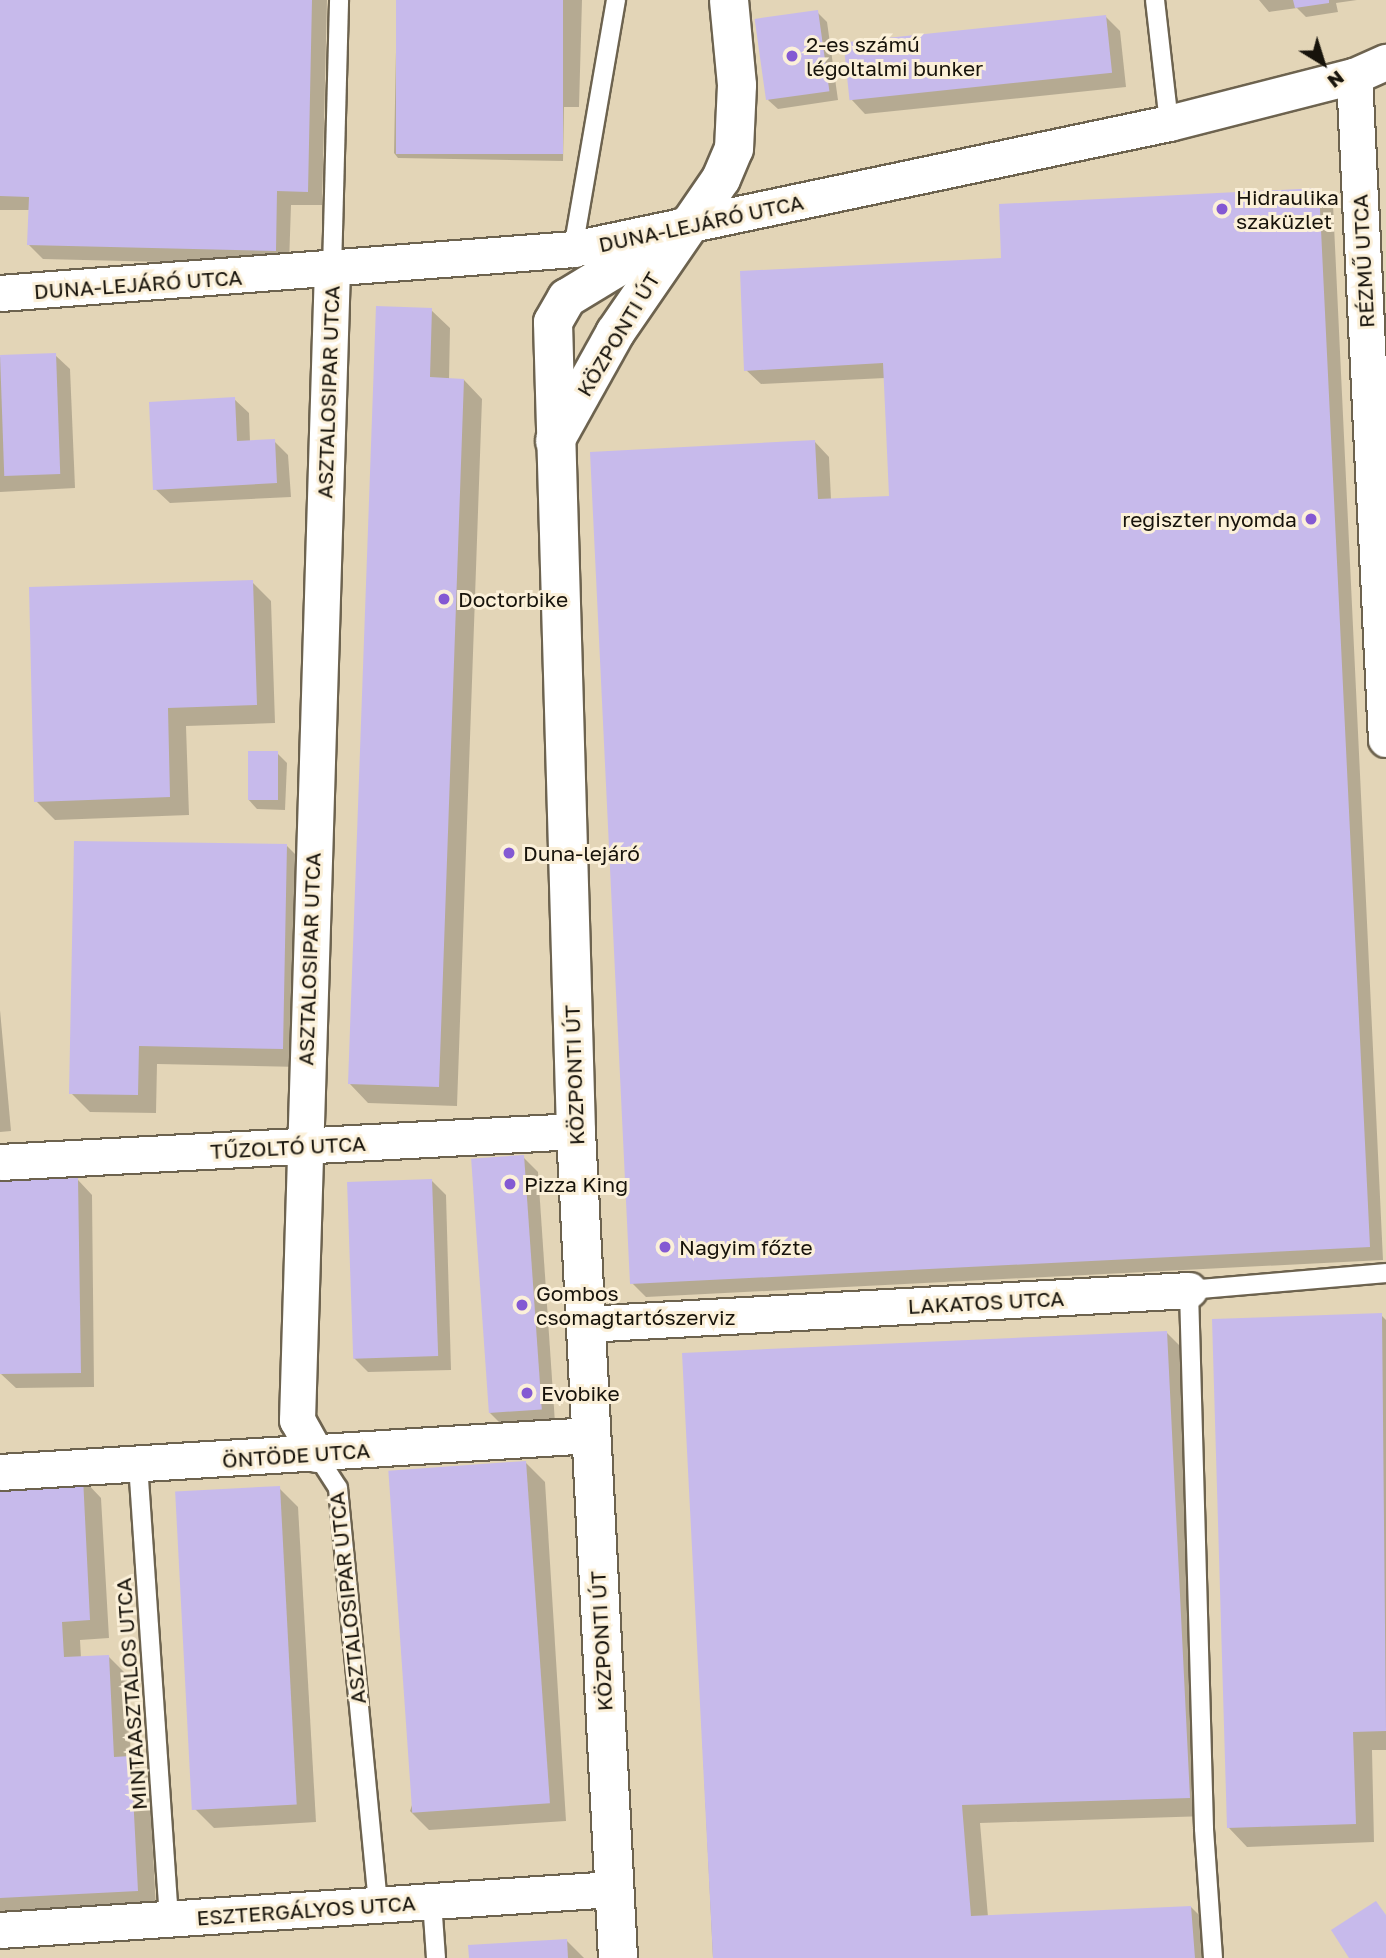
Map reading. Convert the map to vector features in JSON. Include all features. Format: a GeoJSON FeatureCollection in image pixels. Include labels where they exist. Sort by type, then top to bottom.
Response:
{"type":"FeatureCollection","features":[{"type":"Feature","properties":{"kind":"street","name":"KÖZPONTI ÚT"},"geometry":{"type":"LineString","coordinates":[[554,443],[615,333],[684,228],[721,180],[734,149],[737,85],[729,0]]}},
{"type":"Feature","properties":{"kind":"street","name":"DUNA-LEJÁRÓ UTCA"},"geometry":{"type":"LineString","coordinates":[[0,293],[332,270],[573,249],[684,228],[1169,123],[1354,76],[1386,62]]}},
{"type":"Feature","properties":{"kind":"street","name":"RÉZMŰ UTCA"},"geometry":{"type":"LineString","coordinates":[[1354,76],[1386,739]]}},
{"type":"Feature","properties":{"kind":"street","name":"KÖZPONTI ÚT"},"geometry":{"type":"LineString","coordinates":[[618,1958],[576,1131],[554,443],[553,322],[567,298],[684,228]]}},
{"type":"Feature","properties":{"kind":"street","name":"ASZTALOSIPAR UTCA"},"geometry":{"type":"LineString","coordinates":[[317,1454],[297,1420],[303,1147],[332,270]]}},
{"type":"Feature","properties":{"kind":"street","name":"TŰZOLTÓ UTCA"},"geometry":{"type":"LineString","coordinates":[[0,1162],[576,1131]]}},
{"type":"Feature","properties":{"kind":"street","name":"LAKATOS UTCA"},"geometry":{"type":"LineString","coordinates":[[586,1324],[1189,1290]]}},
{"type":"Feature","properties":{"kind":"street","name":"ÖNTÖDE UTCA"},"geometry":{"type":"LineString","coordinates":[[0,1472],[591,1435]]}},
{"type":"Feature","properties":{"kind":"street","name":"ESZTERGÁLYOS UTCA"},"geometry":{"type":"LineString","coordinates":[[0,1930],[613,1889]]}},
{"type":"Feature","properties":{"kind":"lane","name":"ASZTALOSIPAR UTCA"},"geometry":{"type":"LineString","coordinates":[[332,270],[339,0]]}},
{"type":"Feature","properties":{"kind":"lane"},"geometry":{"type":"LineString","coordinates":[[573,249],[616,0]]}},
{"type":"Feature","properties":{"kind":"lane"},"geometry":{"type":"LineString","coordinates":[[1155,0],[1169,123]]}},
{"type":"Feature","properties":{"kind":"lane","name":"LAKATOS UTCA"},"geometry":{"type":"LineString","coordinates":[[1189,1290],[1386,1273]]}},
{"type":"Feature","properties":{"kind":"lane"},"geometry":{"type":"LineString","coordinates":[[1189,1290],[1204,1828],[1213,1958]]}},
{"type":"Feature","properties":{"kind":"lane","name":"ASZTALOSIPAR UTCA"},"geometry":{"type":"LineString","coordinates":[[317,1454],[338,1488],[378,1905]]}},
{"type":"Feature","properties":{"kind":"lane","name":"MINTAASZTALOS UTCA"},"geometry":{"type":"LineString","coordinates":[[138,1464],[169,1920]]}},
{"type":"Feature","properties":{"kind":"lane"},"geometry":{"type":"LineString","coordinates":[[432,1901],[436,1958]]}},
{"type":"Feature","properties":{"kind":"shaded area"},"geometry":{"type":"Polygon","coordinates":[[[0,0],[1386,0],[1386,1958],[0,1958],[0,0]]]}},
{"type":"Feature","properties":{"kind":"building"},"geometry":{"type":"Polygon","coordinates":[[[0,0],[312,0],[308,192],[277,191],[276,251],[27,245],[29,197],[0,196],[0,0]]]}},
{"type":"Feature","properties":{"kind":"building"},"geometry":{"type":"Polygon","coordinates":[[[396,0],[563,0],[563,154],[396,154],[396,0]]]}},
{"type":"Feature","properties":{"kind":"building"},"geometry":{"type":"Polygon","coordinates":[[[1293,0],[1329,0],[1329,3],[1295,8],[1293,0]]]}},
{"type":"Feature","properties":{"kind":"building","name":"2-es számú légoltalmi bunker"},"geometry":{"type":"Polygon","coordinates":[[[818,10],[829,91],[766,100],[755,19],[818,10]]]}},
{"type":"Feature","properties":{"kind":"building"},"geometry":{"type":"Polygon","coordinates":[[[1106,15],[1112,73],[850,100],[843,43],[1106,15]]]}},
{"type":"Feature","properties":{"kind":"building"},"geometry":{"type":"Polygon","coordinates":[[[1319,188],[1370,1247],[630,1284],[590,452],[815,440],[818,499],[889,496],[883,363],[744,371],[740,271],[1001,258],[999,204],[1319,188]]]}},
{"type":"Feature","properties":{"kind":"building"},"geometry":{"type":"Polygon","coordinates":[[[376,306],[432,308],[430,377],[464,379],[439,1087],[348,1084],[376,306]]]}},
{"type":"Feature","properties":{"kind":"building"},"geometry":{"type":"Polygon","coordinates":[[[56,353],[60,474],[4,476],[0,355],[56,353]]]}},
{"type":"Feature","properties":{"kind":"building"},"geometry":{"type":"Polygon","coordinates":[[[235,397],[237,441],[275,439],[277,483],[153,490],[149,402],[235,397]]]}},
{"type":"Feature","properties":{"kind":"building"},"geometry":{"type":"Polygon","coordinates":[[[253,580],[257,705],[168,708],[170,797],[34,802],[29,587],[253,580]]]}},
{"type":"Feature","properties":{"kind":"building"},"geometry":{"type":"Polygon","coordinates":[[[248,751],[278,751],[278,800],[248,800],[248,751]]]}},
{"type":"Feature","properties":{"kind":"building"},"geometry":{"type":"Polygon","coordinates":[[[74,841],[287,844],[283,1049],[139,1046],[138,1095],[69,1094],[74,841]]]}},
{"type":"Feature","properties":{"kind":"building"},"geometry":{"type":"Polygon","coordinates":[[[524,1155],[542,1409],[489,1413],[471,1159],[524,1155]]]}},
{"type":"Feature","properties":{"kind":"building"},"geometry":{"type":"Polygon","coordinates":[[[46,1168],[47,1179],[78,1178],[81,1373],[0,1374],[0,1169],[46,1168]]]}},
{"type":"Feature","properties":{"kind":"building"},"geometry":{"type":"Polygon","coordinates":[[[432,1179],[438,1356],[353,1359],[347,1182],[432,1179]]]}},
{"type":"Feature","properties":{"kind":"building"},"geometry":{"type":"Polygon","coordinates":[[[1382,1313],[1386,1731],[1353,1732],[1356,1824],[1227,1828],[1212,1319],[1382,1313]]]}},
{"type":"Feature","properties":{"kind":"building"},"geometry":{"type":"Polygon","coordinates":[[[1167,1331],[1190,1798],[962,1805],[971,1916],[1191,1906],[1195,1958],[713,1958],[682,1353],[1167,1331]]]}},
{"type":"Feature","properties":{"kind":"building"},"geometry":{"type":"Polygon","coordinates":[[[526,1461],[550,1803],[412,1813],[388,1471],[526,1461]]]}},
{"type":"Feature","properties":{"kind":"building"},"geometry":{"type":"Polygon","coordinates":[[[83,1477],[90,1620],[62,1622],[64,1657],[109,1655],[114,1757],[131,1756],[138,1891],[0,1898],[0,1482],[83,1477]]]}},
{"type":"Feature","properties":{"kind":"building"},"geometry":{"type":"Polygon","coordinates":[[[280,1486],[297,1805],[192,1810],[175,1491],[280,1486]]]}},
{"type":"Feature","properties":{"kind":"building"},"geometry":{"type":"Polygon","coordinates":[[[1376,1901],[1386,1915],[1386,1958],[1349,1958],[1331,1930],[1376,1901]]]}},
{"type":"Feature","properties":{"kind":"building"},"geometry":{"type":"Polygon","coordinates":[[[567,1939],[568,1958],[469,1958],[468,1945],[567,1939]]]}},
{"type":"Feature","properties":{"kind":"place","name":"2-es számú légoltalmi bunker"},"geometry":{"type":"Point","coordinates":[792,56]}},
{"type":"Feature","properties":{"kind":"place","name":"Hidraulika szaküzlet"},"geometry":{"type":"Point","coordinates":[1222,209]}},
{"type":"Feature","properties":{"kind":"place","name":"regiszter nyomda"},"geometry":{"type":"Point","coordinates":[1311,519]}},
{"type":"Feature","properties":{"kind":"place","name":"Doctorbike"},"geometry":{"type":"Point","coordinates":[444,599]}},
{"type":"Feature","properties":{"kind":"place","name":"Duna-lejáró"},"geometry":{"type":"Point","coordinates":[509,853]}},
{"type":"Feature","properties":{"kind":"place","name":"Pizza King"},"geometry":{"type":"Point","coordinates":[510,1184]}},
{"type":"Feature","properties":{"kind":"place","name":"Nagyim főzte"},"geometry":{"type":"Point","coordinates":[665,1247]}},
{"type":"Feature","properties":{"kind":"place","name":"Gombos csomagtartószerviz"},"geometry":{"type":"Point","coordinates":[522,1305]}},
{"type":"Feature","properties":{"kind":"place","name":"Evobike"},"geometry":{"type":"Point","coordinates":[527,1393]}}]}
